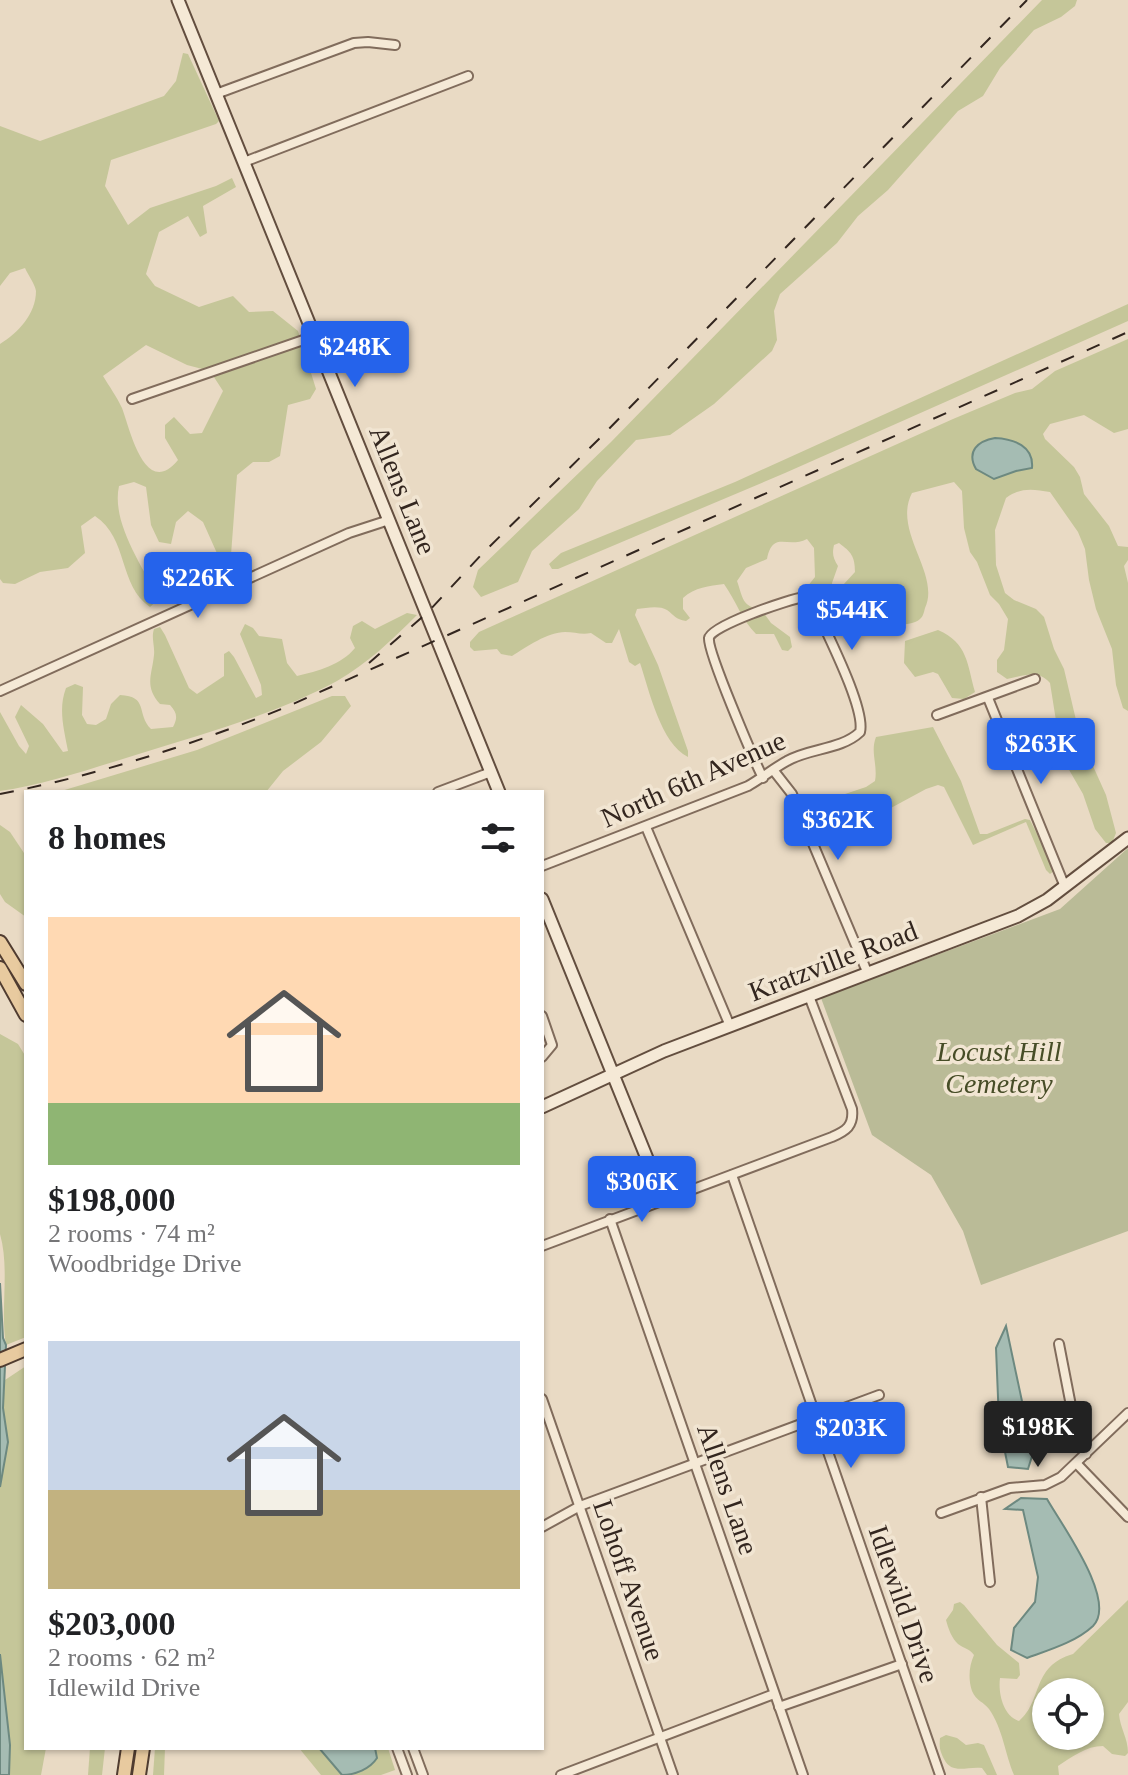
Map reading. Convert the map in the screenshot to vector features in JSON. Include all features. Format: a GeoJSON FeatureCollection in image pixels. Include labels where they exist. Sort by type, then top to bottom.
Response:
{"type":"FeatureCollection","features":[{"type":"Feature","properties":{"kind":"main road"},"geometry":{"type":"LineString","coordinates":[[0,942],[24,981]]}},
{"type":"Feature","properties":{"kind":"main road"},"geometry":{"type":"LineString","coordinates":[[0,968],[24,1011]]}},
{"type":"Feature","properties":{"kind":"main road"},"geometry":{"type":"LineString","coordinates":[[0,1360],[24,1350]]}},
{"type":"Feature","properties":{"kind":"main road"},"geometry":{"type":"LineString","coordinates":[[124,1775],[128,1750]]}},
{"type":"Feature","properties":{"kind":"main road"},"geometry":{"type":"LineString","coordinates":[[139,1775],[143,1750]]}},
{"type":"Feature","properties":{"kind":"street","name":"Allens Lane"},"geometry":{"type":"LineString","coordinates":[[178,0],[498,790]]}},
{"type":"Feature","properties":{"kind":"street"},"geometry":{"type":"LineString","coordinates":[[216,94],[354,43],[395,45]]}},
{"type":"Feature","properties":{"kind":"street"},"geometry":{"type":"LineString","coordinates":[[244,162],[468,76]]}},
{"type":"Feature","properties":{"kind":"street"},"geometry":{"type":"LineString","coordinates":[[132,399],[315,336]]}},
{"type":"Feature","properties":{"kind":"street"},"geometry":{"type":"LineString","coordinates":[[0,691],[349,533],[389,520]]}},
{"type":"Feature","properties":{"kind":"street","name":"North 6th Avenue"},"geometry":{"type":"LineString","coordinates":[[544,865],[763,778],[788,760],[851,739],[860,732],[862,723],[859,711],[809,599],[800,597],[714,630],[708,639],[763,778]]}},
{"type":"Feature","properties":{"kind":"street"},"geometry":{"type":"LineString","coordinates":[[937,715],[1035,679]]}},
{"type":"Feature","properties":{"kind":"street"},"geometry":{"type":"LineString","coordinates":[[988,698],[1065,887]]}},
{"type":"Feature","properties":{"kind":"street"},"geometry":{"type":"LineString","coordinates":[[774,771],[792,794],[868,974]]}},
{"type":"Feature","properties":{"kind":"street"},"geometry":{"type":"LineString","coordinates":[[443,790],[491,772]]}},
{"type":"Feature","properties":{"kind":"street"},"geometry":{"type":"LineString","coordinates":[[646,827],[730,1026]]}},
{"type":"Feature","properties":{"kind":"street","name":"Kratzville Road"},"geometry":{"type":"LineString","coordinates":[[544,1106],[613,1073],[730,1026],[1018,916],[1065,887],[1128,838]]}},
{"type":"Feature","properties":{"kind":"street"},"geometry":{"type":"LineString","coordinates":[[545,913],[663,1198]]}},
{"type":"Feature","properties":{"kind":"street"},"geometry":{"type":"LineString","coordinates":[[544,1245],[849,1128],[853,1119],[852,1109],[809,996]]}},
{"type":"Feature","properties":{"kind":"street"},"geometry":{"type":"LineString","coordinates":[[544,1022],[552,1045],[544,1055]]}},
{"type":"Feature","properties":{"kind":"street","name":"Idlewild Drive"},"geometry":{"type":"LineString","coordinates":[[732,1175],[940,1775]]}},
{"type":"Feature","properties":{"kind":"street","name":"Allens Lane"},"geometry":{"type":"LineString","coordinates":[[610,1219],[803,1775]]}},
{"type":"Feature","properties":{"kind":"street"},"geometry":{"type":"LineString","coordinates":[[1059,1344],[1073,1416],[1078,1415],[1086,1454]]}},
{"type":"Feature","properties":{"kind":"street"},"geometry":{"type":"LineString","coordinates":[[544,1526],[580,1506],[879,1395]]}},
{"type":"Feature","properties":{"kind":"street","name":"Lohoff Avenue"},"geometry":{"type":"LineString","coordinates":[[544,1405],[673,1775]]}},
{"type":"Feature","properties":{"kind":"street"},"geometry":{"type":"LineString","coordinates":[[941,1513],[1019,1486],[1050,1483],[1077,1464],[1128,1413]]}},
{"type":"Feature","properties":{"kind":"street"},"geometry":{"type":"LineString","coordinates":[[1077,1464],[1128,1517]]}},
{"type":"Feature","properties":{"kind":"street"},"geometry":{"type":"LineString","coordinates":[[981,1497],[990,1582]]}},
{"type":"Feature","properties":{"kind":"street"},"geometry":{"type":"LineString","coordinates":[[779,1707],[902,1664]]}},
{"type":"Feature","properties":{"kind":"street"},"geometry":{"type":"LineString","coordinates":[[561,1775],[774,1694]]}},
{"type":"Feature","properties":{"kind":"street"},"geometry":{"type":"LineString","coordinates":[[398,1750],[407,1775]]}},
{"type":"Feature","properties":{"kind":"street"},"geometry":{"type":"LineString","coordinates":[[414,1750],[423,1775]]}},
{"type":"Feature","properties":{"kind":"green space"},"geometry":{"type":"Polygon","coordinates":[[[1042,0],[1077,0],[1075,6],[1061,17],[1034,30],[1000,68],[983,96],[958,111],[888,190],[858,216],[837,243],[780,294],[774,311],[777,340],[772,351],[714,404],[670,435],[636,440],[597,481],[579,509],[532,551],[518,582],[481,597],[473,587],[478,570],[611,442],[1042,0]]]}},
{"type":"Feature","properties":{"kind":"green space"},"geometry":{"type":"Polygon","coordinates":[[[183,53],[188,54],[219,121],[111,160],[105,186],[128,225],[150,208],[232,178],[236,187],[203,206],[207,233],[200,237],[188,216],[159,232],[146,274],[155,286],[199,307],[233,296],[249,312],[273,311],[298,331],[316,389],[310,399],[288,405],[280,456],[269,462],[253,462],[237,475],[231,555],[220,560],[203,522],[188,511],[176,522],[171,544],[159,542],[151,525],[146,487],[134,482],[119,486],[118,500],[124,530],[159,599],[150,607],[133,587],[113,537],[95,516],[81,526],[85,553],[68,568],[40,572],[15,584],[3,583],[0,579],[0,344],[25,322],[33,307],[36,291],[25,268],[10,273],[0,286],[0,126],[40,141],[164,96],[176,81],[183,53]],[[146,345],[103,376],[122,408],[141,457],[156,472],[166,470],[178,460],[165,438],[165,425],[174,417],[190,434],[202,433],[223,391],[210,371],[187,365],[146,345]]]}},
{"type":"Feature","properties":{"kind":"green space"},"geometry":{"type":"Polygon","coordinates":[[[1128,304],[1128,321],[785,473],[558,569],[552,569],[549,564],[561,553],[735,482],[1128,304]]]}},
{"type":"Feature","properties":{"kind":"green space"},"geometry":{"type":"Polygon","coordinates":[[[1128,339],[1128,429],[1114,433],[1084,415],[1050,424],[1043,434],[1074,467],[1084,494],[1109,526],[1118,546],[1128,547],[1128,560],[1124,566],[1128,583],[1128,711],[1123,708],[1116,685],[1112,649],[1096,609],[1085,549],[1078,532],[1050,492],[1027,490],[1006,498],[995,530],[996,565],[1005,593],[1036,609],[1044,617],[1064,669],[1080,737],[1106,795],[1116,833],[1112,843],[1106,843],[1095,829],[1083,794],[1068,768],[1050,683],[1035,675],[1007,679],[997,672],[997,660],[1004,650],[1008,619],[990,595],[970,552],[964,528],[962,491],[954,482],[912,493],[907,507],[908,522],[927,581],[928,595],[923,616],[915,622],[896,626],[868,588],[845,591],[843,585],[855,572],[855,567],[852,555],[839,543],[833,548],[838,566],[832,583],[845,629],[843,634],[836,634],[807,587],[815,577],[814,548],[807,539],[773,545],[767,559],[746,568],[737,581],[747,604],[761,609],[771,623],[790,637],[792,647],[788,651],[782,650],[774,634],[756,634],[724,584],[697,589],[683,598],[683,609],[690,618],[686,621],[660,608],[637,609],[635,615],[658,665],[688,757],[670,741],[663,729],[640,663],[635,666],[629,662],[619,629],[612,643],[606,643],[591,633],[558,633],[512,656],[501,654],[497,649],[474,651],[470,647],[470,642],[479,632],[953,419],[1032,389],[1055,371],[1128,339]]]}},
{"type":"Feature","properties":{"kind":"green space"},"geometry":{"type":"Polygon","coordinates":[[[407,613],[417,615],[389,642],[348,674],[314,693],[216,730],[90,769],[0,791],[0,712],[26,754],[29,746],[15,717],[21,705],[43,724],[63,752],[68,751],[62,704],[66,688],[75,684],[83,687],[82,715],[87,724],[96,725],[106,719],[111,704],[120,695],[139,702],[151,729],[173,727],[176,718],[174,710],[170,705],[160,704],[152,692],[154,629],[160,627],[189,688],[197,694],[224,676],[224,654],[229,651],[256,698],[262,695],[261,685],[240,634],[245,624],[259,636],[282,639],[287,663],[297,676],[329,666],[349,654],[355,648],[350,638],[353,626],[362,621],[375,629],[407,613]]]}},
{"type":"Feature","properties":{"kind":"green space"},"geometry":{"type":"Polygon","coordinates":[[[938,630],[955,641],[965,655],[975,692],[964,699],[952,698],[938,674],[933,672],[915,677],[904,663],[905,641],[938,630]]]}},
{"type":"Feature","properties":{"kind":"green space"},"geometry":{"type":"Polygon","coordinates":[[[332,696],[345,696],[351,706],[321,742],[283,771],[268,790],[65,790],[197,750],[332,696]]]}},
{"type":"Feature","properties":{"kind":"green space"},"geometry":{"type":"Polygon","coordinates":[[[933,727],[961,781],[980,834],[1030,820],[1055,870],[1050,874],[1046,870],[1026,822],[973,845],[944,787],[938,785],[889,809],[860,812],[822,830],[812,825],[809,814],[827,800],[875,781],[876,737],[933,727]]]}},
{"type":"Feature","properties":{"kind":"green space"},"geometry":{"type":"Polygon","coordinates":[[[0,825],[10,832],[24,853],[24,916],[5,902],[0,894],[0,825]]]}},
{"type":"Feature","properties":{"kind":"green space","name":"Locust Hill Cemetery"},"geometry":{"type":"Polygon","coordinates":[[[1128,848],[1128,1231],[981,1285],[963,1231],[931,1175],[872,1135],[821,998],[1060,909],[1128,848]]]}},
{"type":"Feature","properties":{"kind":"green space"},"geometry":{"type":"Polygon","coordinates":[[[0,1034],[18,1044],[24,1054],[24,1338],[6,1345],[4,1261],[0,1234],[0,1034]]]}},
{"type":"Feature","properties":{"kind":"green space"},"geometry":{"type":"Polygon","coordinates":[[[24,1367],[24,1750],[46,1750],[41,1775],[9,1775],[10,1745],[0,1654],[0,1487],[8,1442],[3,1408],[5,1380],[24,1367]]]}},
{"type":"Feature","properties":{"kind":"green space"},"geometry":{"type":"Polygon","coordinates":[[[1128,1600],[1128,1702],[1119,1714],[1127,1743],[1128,1753],[1125,1756],[1112,1754],[1104,1747],[1104,1678],[1043,1678],[1060,1660],[1073,1654],[1128,1600]]]}},
{"type":"Feature","properties":{"kind":"green space"},"geometry":{"type":"Polygon","coordinates":[[[960,1602],[964,1605],[997,1645],[1019,1663],[1020,1675],[1017,1679],[1000,1678],[1001,1697],[1005,1709],[1014,1718],[1019,1721],[1032,1704],[1032,1750],[1086,1750],[1058,1766],[1059,1775],[1014,1775],[994,1717],[972,1691],[970,1673],[974,1655],[960,1646],[950,1633],[946,1620],[954,1604],[960,1602]]]}},
{"type":"Feature","properties":{"kind":"green space"},"geometry":{"type":"Polygon","coordinates":[[[946,1735],[966,1745],[984,1745],[997,1775],[987,1775],[982,1768],[956,1768],[947,1764],[940,1744],[940,1738],[946,1735]]]}},
{"type":"Feature","properties":{"kind":"green space"},"geometry":{"type":"Polygon","coordinates":[[[90,1750],[105,1750],[102,1775],[88,1775],[90,1750]]]}},
{"type":"Feature","properties":{"kind":"green space"},"geometry":{"type":"Polygon","coordinates":[[[155,1750],[165,1750],[164,1775],[153,1775],[155,1750]]]}},
{"type":"Feature","properties":{"kind":"green space"},"geometry":{"type":"Polygon","coordinates":[[[301,1750],[389,1750],[395,1770],[381,1775],[321,1775],[301,1750]]]}},
{"type":"Feature","properties":{"kind":"shaded area"},"geometry":{"type":"Polygon","coordinates":[[[995,438],[1009,440],[1026,449],[1032,460],[1032,468],[994,479],[976,469],[972,457],[975,448],[995,438]]]}},
{"type":"Feature","properties":{"kind":"shaded area"},"geometry":{"type":"Polygon","coordinates":[[[0,1283],[6,1345],[3,1408],[8,1442],[0,1487],[0,1283]]]}},
{"type":"Feature","properties":{"kind":"shaded area"},"geometry":{"type":"Polygon","coordinates":[[[1006,1326],[1033,1453],[1028,1469],[1008,1467],[999,1422],[996,1348],[1006,1326]]]}},
{"type":"Feature","properties":{"kind":"shaded area"},"geometry":{"type":"Polygon","coordinates":[[[1021,1498],[1047,1499],[1085,1562],[1098,1599],[1099,1614],[1093,1626],[1079,1637],[1027,1658],[1011,1650],[1014,1628],[1035,1602],[1038,1577],[1023,1510],[1005,1509],[1021,1498]]]}},
{"type":"Feature","properties":{"kind":"shaded area"},"geometry":{"type":"Polygon","coordinates":[[[0,1654],[10,1745],[9,1775],[0,1775],[0,1654]]]}},
{"type":"Feature","properties":{"kind":"shaded area"},"geometry":{"type":"Polygon","coordinates":[[[321,1750],[375,1750],[377,1758],[362,1771],[342,1775],[321,1750]]]}},
{"type":"Feature","properties":{"kind":"railway"},"geometry":{"type":"LineString","coordinates":[[369,663],[427,613],[1027,0]]}},
{"type":"Feature","properties":{"kind":"railway"},"geometry":{"type":"LineString","coordinates":[[0,794],[144,758],[284,708],[1128,332]]}}]}
